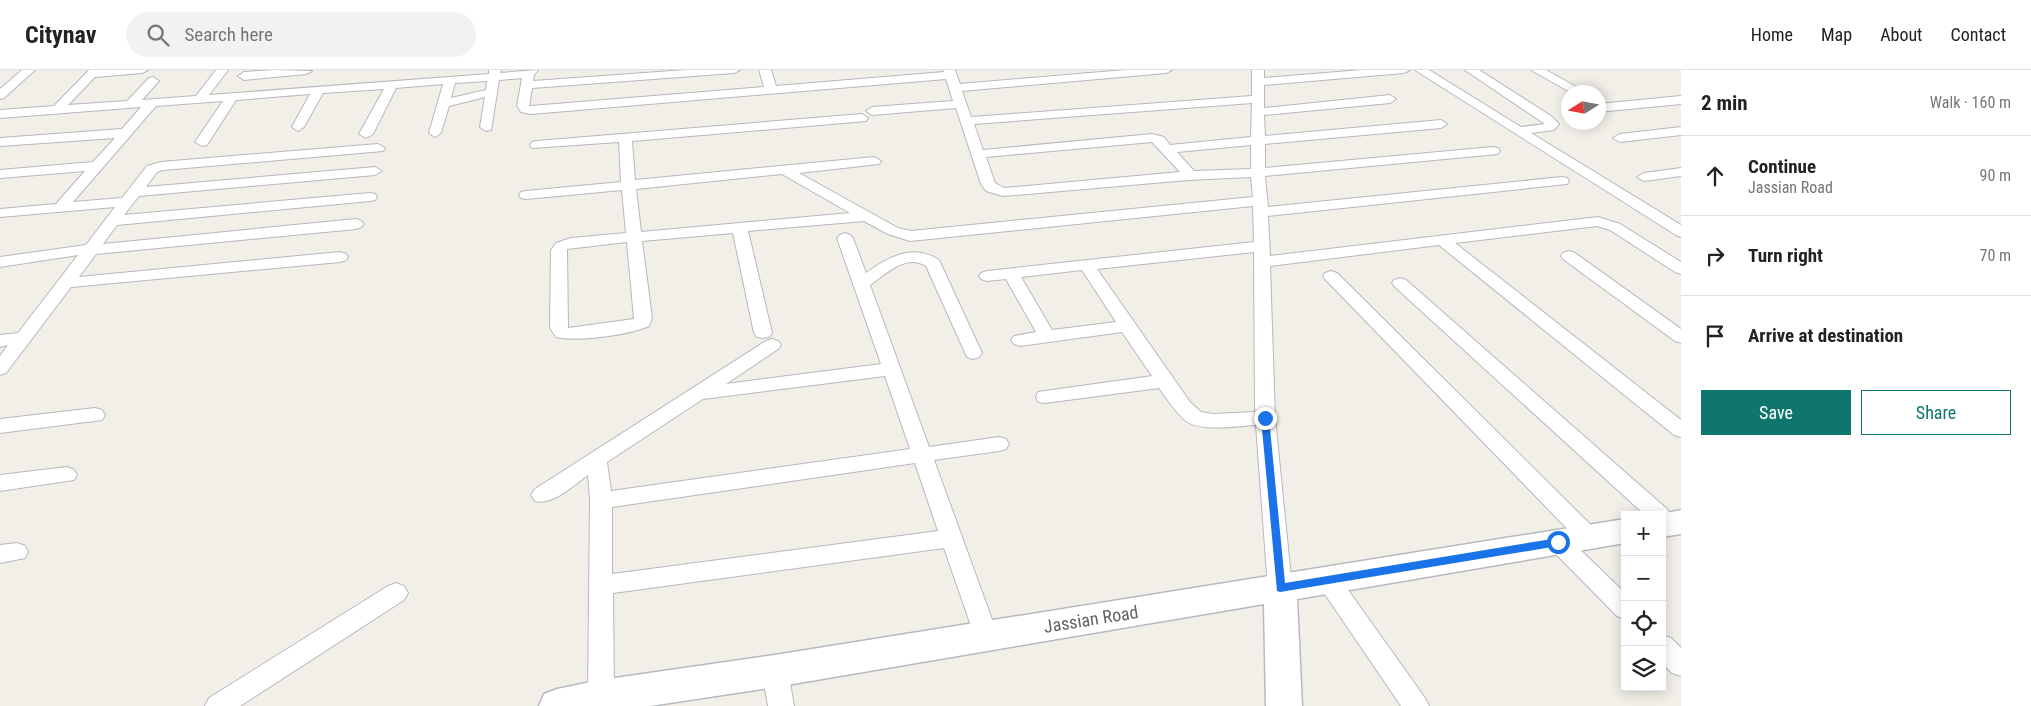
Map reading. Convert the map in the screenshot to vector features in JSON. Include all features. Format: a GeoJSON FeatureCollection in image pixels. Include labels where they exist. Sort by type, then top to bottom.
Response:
{"type":"FeatureCollection","features":[{"type":"Feature","properties":{"kind":"street"},"geometry":{"type":"LineString","coordinates":[[57,110],[95,72],[142,70]]}},
{"type":"Feature","properties":{"kind":"street"},"geometry":{"type":"LineString","coordinates":[[200,99],[222,70]]}},
{"type":"Feature","properties":{"kind":"street"},"geometry":{"type":"LineString","coordinates":[[244,76],[306,70]]}},
{"type":"Feature","properties":{"kind":"street"},"geometry":{"type":"LineString","coordinates":[[296,91],[306,70]]}},
{"type":"Feature","properties":{"kind":"street"},"geometry":{"type":"LineString","coordinates":[[407,82],[412,70]]}},
{"type":"Feature","properties":{"kind":"street"},"geometry":{"type":"LineString","coordinates":[[0,114],[392,84],[494,73],[529,77],[734,70]]}},
{"type":"Feature","properties":{"kind":"street"},"geometry":{"type":"LineString","coordinates":[[765,70],[771,91]]}},
{"type":"Feature","properties":{"kind":"street"},"geometry":{"type":"LineString","coordinates":[[529,77],[524,106],[531,110],[952,78],[1166,70]]}},
{"type":"Feature","properties":{"kind":"street"},"geometry":{"type":"LineString","coordinates":[[967,122],[1259,91],[1404,70]]}},
{"type":"Feature","properties":{"kind":"street"},"geometry":{"type":"LineString","coordinates":[[1422,70],[1681,232]]}},
{"type":"Feature","properties":{"kind":"street"},"geometry":{"type":"LineString","coordinates":[[1470,70],[1553,124],[1549,127],[1519,130]]}},
{"type":"Feature","properties":{"kind":"street"},"geometry":{"type":"LineString","coordinates":[[1537,70],[1566,85]]}},
{"type":"Feature","properties":{"kind":"street"},"geometry":{"type":"LineString","coordinates":[[9,74],[27,71]]}},
{"type":"Feature","properties":{"kind":"street"},"geometry":{"type":"LineString","coordinates":[[0,94],[27,71]]}},
{"type":"Feature","properties":{"kind":"street"},"geometry":{"type":"LineString","coordinates":[[486,128],[494,73]]}},
{"type":"Feature","properties":{"kind":"street"},"geometry":{"type":"LineString","coordinates":[[435,133],[447,77]]}},
{"type":"Feature","properties":{"kind":"street"},"geometry":{"type":"LineString","coordinates":[[952,78],[988,184],[991,188],[1003,192],[1191,176],[1258,173],[1493,151]]}},
{"type":"Feature","properties":{"kind":"street"},"geometry":{"type":"LineString","coordinates":[[130,104],[153,81]]}},
{"type":"Feature","properties":{"kind":"street"},"geometry":{"type":"LineString","coordinates":[[366,134],[392,84]]}},
{"type":"Feature","properties":{"kind":"street"},"geometry":{"type":"LineString","coordinates":[[298,127],[320,89]]}},
{"type":"Feature","properties":{"kind":"street"},"geometry":{"type":"LineString","coordinates":[[1259,91],[1390,99]]}},
{"type":"Feature","properties":{"kind":"street"},"geometry":{"type":"LineString","coordinates":[[1259,91],[1258,173],[1261,206],[1265,418],[1280,588],[1284,706]]}},
{"type":"Feature","properties":{"kind":"street"},"geometry":{"type":"LineString","coordinates":[[442,104],[491,92]]}},
{"type":"Feature","properties":{"kind":"street"},"geometry":{"type":"LineString","coordinates":[[202,142],[233,96]]}},
{"type":"Feature","properties":{"kind":"street"},"geometry":{"type":"LineString","coordinates":[[1606,107],[1681,100]]}},
{"type":"Feature","properties":{"kind":"street"},"geometry":{"type":"LineString","coordinates":[[60,208],[152,103]]}},
{"type":"Feature","properties":{"kind":"street"},"geometry":{"type":"LineString","coordinates":[[537,145],[867,115],[961,104]]}},
{"type":"Feature","properties":{"kind":"street"},"geometry":{"type":"LineString","coordinates":[[1167,149],[1441,124]]}},
{"type":"Feature","properties":{"kind":"street"},"geometry":{"type":"LineString","coordinates":[[1620,138],[1681,132]]}},
{"type":"Feature","properties":{"kind":"street"},"geometry":{"type":"LineString","coordinates":[[0,142],[124,133]]}},
{"type":"Feature","properties":{"kind":"street"},"geometry":{"type":"LineString","coordinates":[[625,138],[628,185],[633,237],[642,322],[634,326],[572,334],[560,331],[559,248],[571,243],[633,237],[740,228],[866,216]]}},
{"type":"Feature","properties":{"kind":"street"},"geometry":{"type":"LineString","coordinates":[[978,154],[1152,138],[1159,140],[1191,176]]}},
{"type":"Feature","properties":{"kind":"street"},"geometry":{"type":"LineString","coordinates":[[0,369],[149,172],[155,167],[378,148]]}},
{"type":"Feature","properties":{"kind":"street"},"geometry":{"type":"LineString","coordinates":[[209,270],[274,156]]}},
{"type":"Feature","properties":{"kind":"street"},"geometry":{"type":"LineString","coordinates":[[526,195],[874,161]]}},
{"type":"Feature","properties":{"kind":"street"},"geometry":{"type":"LineString","coordinates":[[0,174],[95,166]]}},
{"type":"Feature","properties":{"kind":"street"},"geometry":{"type":"LineString","coordinates":[[784,170],[902,234],[920,236],[1562,182]]}},
{"type":"Feature","properties":{"kind":"street"},"geometry":{"type":"LineString","coordinates":[[0,228],[8,213],[60,208],[130,197],[260,181],[375,171]]}},
{"type":"Feature","properties":{"kind":"street"},"geometry":{"type":"LineString","coordinates":[[1644,177],[1681,172]]}},
{"type":"Feature","properties":{"kind":"street"},"geometry":{"type":"LineString","coordinates":[[112,221],[370,197]]}},
{"type":"Feature","properties":{"kind":"street"},"geometry":{"type":"LineString","coordinates":[[987,276],[1087,266],[1442,240],[1598,221],[1615,227],[1681,269]]}},
{"type":"Feature","properties":{"kind":"street"},"geometry":{"type":"LineString","coordinates":[[0,262],[91,249],[356,224]]}},
{"type":"Feature","properties":{"kind":"street"},"geometry":{"type":"LineString","coordinates":[[542,495],[698,394],[768,339],[740,228]]}},
{"type":"Feature","properties":{"kind":"street"},"geometry":{"type":"LineString","coordinates":[[845,238],[986,636]]}},
{"type":"Feature","properties":{"kind":"street"},"geometry":{"type":"LineString","coordinates":[[1442,240],[1681,430]]}},
{"type":"Feature","properties":{"kind":"street"},"geometry":{"type":"LineString","coordinates":[[861,284],[901,258],[916,254],[927,258],[933,263],[973,353]]}},
{"type":"Feature","properties":{"kind":"street"},"geometry":{"type":"LineString","coordinates":[[1569,256],[1681,337]]}},
{"type":"Feature","properties":{"kind":"street"},"geometry":{"type":"LineString","coordinates":[[65,284],[340,257]]}},
{"type":"Feature","properties":{"kind":"street"},"geometry":{"type":"LineString","coordinates":[[1087,266],[1183,407],[1196,418],[1213,421],[1265,418]]}},
{"type":"Feature","properties":{"kind":"street"},"geometry":{"type":"LineString","coordinates":[[1011,274],[1047,336]]}},
{"type":"Feature","properties":{"kind":"street"},"geometry":{"type":"LineString","coordinates":[[1331,276],[1574,539],[1621,604]]}},
{"type":"Feature","properties":{"kind":"street"},"geometry":{"type":"LineString","coordinates":[[1400,283],[1667,521]]}},
{"type":"Feature","properties":{"kind":"street"},"geometry":{"type":"LineString","coordinates":[[1020,340],[1128,326]]}},
{"type":"Feature","properties":{"kind":"street"},"geometry":{"type":"LineString","coordinates":[[0,341],[23,338]]}},
{"type":"Feature","properties":{"kind":"street"},"geometry":{"type":"LineString","coordinates":[[698,394],[892,369]]}},
{"type":"Feature","properties":{"kind":"street"},"geometry":{"type":"LineString","coordinates":[[1045,397],[1164,381]]}},
{"type":"Feature","properties":{"kind":"street"},"geometry":{"type":"LineString","coordinates":[[0,426],[95,415]]}},
{"type":"Feature","properties":{"kind":"street"},"geometry":{"type":"LineString","coordinates":[[601,500],[999,444]]}},
{"type":"Feature","properties":{"kind":"street"},"geometry":{"type":"LineString","coordinates":[[597,461],[601,500],[600,697]]}},
{"type":"Feature","properties":{"kind":"street"},"geometry":{"type":"LineString","coordinates":[[0,483],[67,475]]}},
{"type":"Feature","properties":{"kind":"street","name":"Jassian Road"},"geometry":{"type":"LineString","coordinates":[[557,706],[600,697],[775,671],[1621,532]]}},
{"type":"Feature","properties":{"kind":"street"},"geometry":{"type":"LineString","coordinates":[[600,585],[951,538]]}},
{"type":"Feature","properties":{"kind":"street"},"geometry":{"type":"LineString","coordinates":[[1328,580],[1416,706]]}},
{"type":"Feature","properties":{"kind":"street"},"geometry":{"type":"LineString","coordinates":[[218,706],[396,593]]}},
{"type":"Feature","properties":{"kind":"street"},"geometry":{"type":"LineString","coordinates":[[1666,650],[1681,665]]}},
{"type":"Feature","properties":{"kind":"street"},"geometry":{"type":"LineString","coordinates":[[775,671],[781,706]]}},
{"type":"Feature","properties":{"kind":"route"},"geometry":{"type":"LineString","coordinates":[[1265,418],[1280,588],[1558,542]]}}]}
